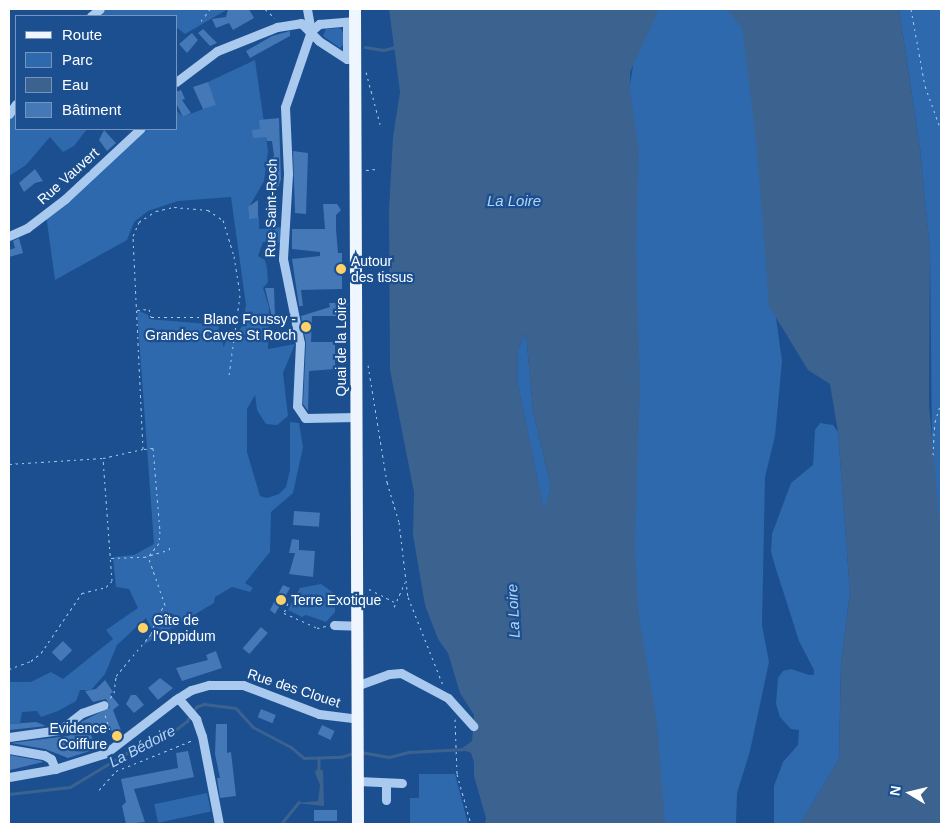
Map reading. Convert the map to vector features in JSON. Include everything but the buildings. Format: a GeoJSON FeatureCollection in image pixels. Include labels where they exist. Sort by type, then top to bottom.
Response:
{"type":"FeatureCollection","features":[{"type":"Feature","properties":{"kind":"main road","name":"Quai de la Loire"},"geometry":{"type":"LineString","coordinates":[[352,17],[358,626],[357,719]]}},
{"type":"Feature","properties":{"kind":"main road"},"geometry":{"type":"LineString","coordinates":[[357,719],[358,824]]}},
{"type":"Feature","properties":{"kind":"street","name":"Rue Saint-Roch"},"geometry":{"type":"LineString","coordinates":[[307,9],[311,31],[285,107],[288,174],[283,259],[300,343],[297,406],[305,418],[356,417]]}},
{"type":"Feature","properties":{"kind":"street"},"geometry":{"type":"LineString","coordinates":[[311,31],[319,24],[352,17]]}},
{"type":"Feature","properties":{"kind":"street"},"geometry":{"type":"LineString","coordinates":[[178,80],[217,51],[281,26],[301,23],[319,41],[352,60]]}},
{"type":"Feature","properties":{"kind":"street","name":"Rue Vauvert"},"geometry":{"type":"LineString","coordinates":[[9,236],[27,228],[65,199],[139,130]]}},
{"type":"Feature","properties":{"kind":"street"},"geometry":{"type":"LineString","coordinates":[[334,625],[358,626]]}},
{"type":"Feature","properties":{"kind":"street"},"geometry":{"type":"LineString","coordinates":[[356,686],[389,674],[402,673],[448,698],[473,726]]}},
{"type":"Feature","properties":{"kind":"street","name":"Rue des Clouet"},"geometry":{"type":"LineString","coordinates":[[9,777],[55,769],[94,758],[117,746],[191,690],[229,683],[318,714],[357,719]]}},
{"type":"Feature","properties":{"kind":"street"},"geometry":{"type":"LineString","coordinates":[[178,698],[196,719],[202,736],[219,824]]}},
{"type":"Feature","properties":{"kind":"street"},"geometry":{"type":"LineString","coordinates":[[9,737],[60,730],[82,713],[104,705]]}},
{"type":"Feature","properties":{"kind":"street"},"geometry":{"type":"LineString","coordinates":[[9,749],[44,755],[51,759],[55,769]]}},
{"type":"Feature","properties":{"kind":"street"},"geometry":{"type":"LineString","coordinates":[[357,763],[386,784],[402,783]]}},
{"type":"Feature","properties":{"kind":"street"},"geometry":{"type":"LineString","coordinates":[[386,784],[386,800]]}},
{"type":"Feature","properties":{"kind":"path"},"geometry":{"type":"LineString","coordinates":[[200,21],[210,9]]}},
{"type":"Feature","properties":{"kind":"path"},"geometry":{"type":"LineString","coordinates":[[265,9],[281,26]]}},
{"type":"Feature","properties":{"kind":"path"},"geometry":{"type":"LineString","coordinates":[[911,9],[925,86],[941,130]]}},
{"type":"Feature","properties":{"kind":"path"},"geometry":{"type":"LineString","coordinates":[[352,60],[365,68],[380,124]]}},
{"type":"Feature","properties":{"kind":"path"},"geometry":{"type":"LineString","coordinates":[[363,170],[378,169]]}},
{"type":"Feature","properties":{"kind":"path"},"geometry":{"type":"LineString","coordinates":[[143,450],[136,310],[135,229],[138,222],[156,210],[180,207],[208,210],[223,220],[236,267],[240,295],[229,375]]}},
{"type":"Feature","properties":{"kind":"path"},"geometry":{"type":"LineString","coordinates":[[136,310],[149,309],[151,317],[237,317]]}},
{"type":"Feature","properties":{"kind":"path"},"geometry":{"type":"LineString","coordinates":[[941,327],[941,360]]}},
{"type":"Feature","properties":{"kind":"path"},"geometry":{"type":"LineString","coordinates":[[367,362],[387,482],[399,522],[405,582],[412,615],[448,698]]}},
{"type":"Feature","properties":{"kind":"path"},"geometry":{"type":"LineString","coordinates":[[933,454],[935,422],[941,402]]}},
{"type":"Feature","properties":{"kind":"path"},"geometry":{"type":"LineString","coordinates":[[9,464],[103,458],[153,448],[160,531],[159,544],[148,556]]}},
{"type":"Feature","properties":{"kind":"path"},"geometry":{"type":"LineString","coordinates":[[9,669],[31,661],[41,653],[82,593],[110,584],[111,558],[103,458]]}},
{"type":"Feature","properties":{"kind":"path"},"geometry":{"type":"LineString","coordinates":[[111,558],[148,556],[169,550],[170,546]]}},
{"type":"Feature","properties":{"kind":"path"},"geometry":{"type":"LineString","coordinates":[[117,746],[109,732],[104,705],[114,693],[116,676],[151,634],[157,615],[165,605],[148,556]]}},
{"type":"Feature","properties":{"kind":"path"},"geometry":{"type":"LineString","coordinates":[[394,607],[405,582]]}},
{"type":"Feature","properties":{"kind":"path"},"geometry":{"type":"LineString","coordinates":[[372,590],[397,603]]}},
{"type":"Feature","properties":{"kind":"path"},"geometry":{"type":"LineString","coordinates":[[283,600],[288,603],[284,613],[317,628],[334,625]]}},
{"type":"Feature","properties":{"kind":"path"},"geometry":{"type":"LineString","coordinates":[[99,790],[116,771],[202,736]]}},
{"type":"Feature","properties":{"kind":"path"},"geometry":{"type":"LineString","coordinates":[[455,739],[455,755],[470,824]]}},
{"type":"Feature","properties":{"kind":"green space"},"geometry":{"type":"Polygon","coordinates":[[[102,9],[228,9],[185,34],[178,29],[178,15],[93,15],[102,9]]]}},
{"type":"Feature","properties":{"kind":"green space"},"geometry":{"type":"Polygon","coordinates":[[[642,9],[763,9],[767,252],[782,361],[775,436],[765,477],[762,625],[769,662],[750,751],[737,793],[736,824],[645,824],[573,208],[630,85],[642,9]]]}},
{"type":"Feature","properties":{"kind":"green space"},"geometry":{"type":"Polygon","coordinates":[[[899,9],[941,9],[941,824],[872,824],[932,446],[930,251],[920,148],[899,9]]]}},
{"type":"Feature","properties":{"kind":"green space"},"geometry":{"type":"Polygon","coordinates":[[[340,28],[344,34],[343,45],[340,48],[323,36],[326,29],[340,28]]]}},
{"type":"Feature","properties":{"kind":"green space"},"geometry":{"type":"Polygon","coordinates":[[[255,60],[268,151],[264,181],[248,209],[249,218],[259,217],[259,229],[284,227],[284,243],[263,242],[258,256],[265,260],[267,268],[268,282],[263,288],[269,307],[268,349],[295,344],[283,373],[288,416],[277,425],[266,424],[257,410],[255,395],[247,409],[247,452],[260,496],[267,498],[279,494],[286,487],[290,470],[290,422],[299,423],[303,447],[293,493],[271,512],[270,552],[245,583],[253,588],[250,592],[232,587],[215,597],[214,603],[143,645],[153,631],[146,618],[117,645],[105,674],[91,690],[80,690],[76,701],[58,711],[41,717],[37,711],[22,712],[20,723],[9,724],[9,682],[31,682],[51,672],[63,679],[113,639],[106,630],[138,608],[129,589],[116,587],[113,557],[134,555],[154,544],[137,310],[148,315],[149,319],[219,325],[218,334],[236,337],[243,324],[246,305],[231,197],[178,201],[148,211],[134,222],[127,240],[55,280],[46,215],[139,130],[178,130],[178,112],[183,117],[203,109],[208,82],[255,60]]]}},
{"type":"Feature","properties":{"kind":"green space"},"geometry":{"type":"Polygon","coordinates":[[[15,105],[15,130],[86,130],[74,146],[63,152],[50,137],[26,165],[9,176],[9,114],[15,105]]]}},
{"type":"Feature","properties":{"kind":"green space"},"geometry":{"type":"Polygon","coordinates":[[[526,333],[533,411],[551,487],[544,511],[517,380],[518,349],[526,333]]]}},
{"type":"Feature","properties":{"kind":"green space"},"geometry":{"type":"Polygon","coordinates":[[[820,423],[833,425],[838,432],[850,593],[841,663],[839,759],[800,824],[774,824],[774,786],[783,762],[798,745],[799,730],[791,729],[780,717],[776,704],[778,678],[783,671],[791,669],[809,675],[814,675],[814,670],[799,641],[776,569],[771,552],[772,534],[791,483],[813,465],[815,430],[820,423]]]}},
{"type":"Feature","properties":{"kind":"green space"},"geometry":{"type":"Polygon","coordinates":[[[321,584],[335,594],[335,612],[326,622],[306,615],[302,617],[288,610],[300,588],[321,584]]]}},
{"type":"Feature","properties":{"kind":"green space"},"geometry":{"type":"Polygon","coordinates":[[[419,774],[455,774],[468,824],[410,824],[410,798],[419,798],[419,774]]]}},
{"type":"Feature","properties":{"kind":"green space"},"geometry":{"type":"Polygon","coordinates":[[[207,793],[211,812],[158,823],[154,804],[207,793]]]}},
{"type":"Feature","properties":{"kind":"water","name":"La Loire"},"geometry":{"type":"Polygon","coordinates":[[[389,9],[659,9],[630,72],[630,90],[639,153],[636,246],[640,386],[635,549],[639,616],[657,722],[665,824],[485,824],[486,818],[474,776],[474,762],[471,753],[461,749],[472,741],[474,715],[460,693],[448,653],[438,639],[425,605],[413,535],[414,492],[390,370],[389,210],[393,137],[400,92],[389,9]],[[526,333],[518,349],[517,380],[544,510],[551,487],[533,411],[526,333]]]}},
{"type":"Feature","properties":{"kind":"water"},"geometry":{"type":"Polygon","coordinates":[[[726,9],[899,9],[920,148],[930,249],[929,405],[941,536],[941,824],[800,824],[839,759],[841,663],[850,593],[838,432],[830,384],[808,370],[769,306],[756,140],[742,27],[726,9]]]}},
{"type":"Feature","properties":{"kind":"water"},"geometry":{"type":"Polygon","coordinates":[[[316,770],[323,770],[324,806],[296,803],[318,801],[320,785],[315,773],[316,770]]]}},
{"type":"Feature","properties":{"kind":"waterway"},"geometry":{"type":"LineString","coordinates":[[365,47],[384,50],[395,47]]}},
{"type":"Feature","properties":{"kind":"waterway","name":"La Bédoire"},"geometry":{"type":"LineString","coordinates":[[9,794],[70,787],[130,751],[166,737],[187,721],[196,707],[204,704],[236,708],[253,727],[291,747],[304,758],[341,757],[353,753]]}},
{"type":"Feature","properties":{"kind":"waterway","name":"La Bédoire"},"geometry":{"type":"LineString","coordinates":[[361,752],[389,757],[409,752],[465,749]]}},
{"type":"Feature","properties":{"kind":"waterway"},"geometry":{"type":"LineString","coordinates":[[319,758],[319,772]]}},
{"type":"Feature","properties":{"kind":"waterway"},"geometry":{"type":"LineString","coordinates":[[281,824],[299,802]]}},
{"type":"Feature","properties":{"kind":"place","name":"Autour des tissus"},"geometry":{"type":"Point","coordinates":[341,269]}},
{"type":"Feature","properties":{"kind":"place","name":"Blanc Foussy - Grandes Caves St Roch"},"geometry":{"type":"Point","coordinates":[306,327]}},
{"type":"Feature","properties":{"kind":"place","name":"Terre Exotique"},"geometry":{"type":"Point","coordinates":[281,600]}},
{"type":"Feature","properties":{"kind":"place","name":"Gîte de l'Oppidum"},"geometry":{"type":"Point","coordinates":[143,628]}},
{"type":"Feature","properties":{"kind":"place","name":"Evidence Coiffure"},"geometry":{"type":"Point","coordinates":[117,736]}}]}
